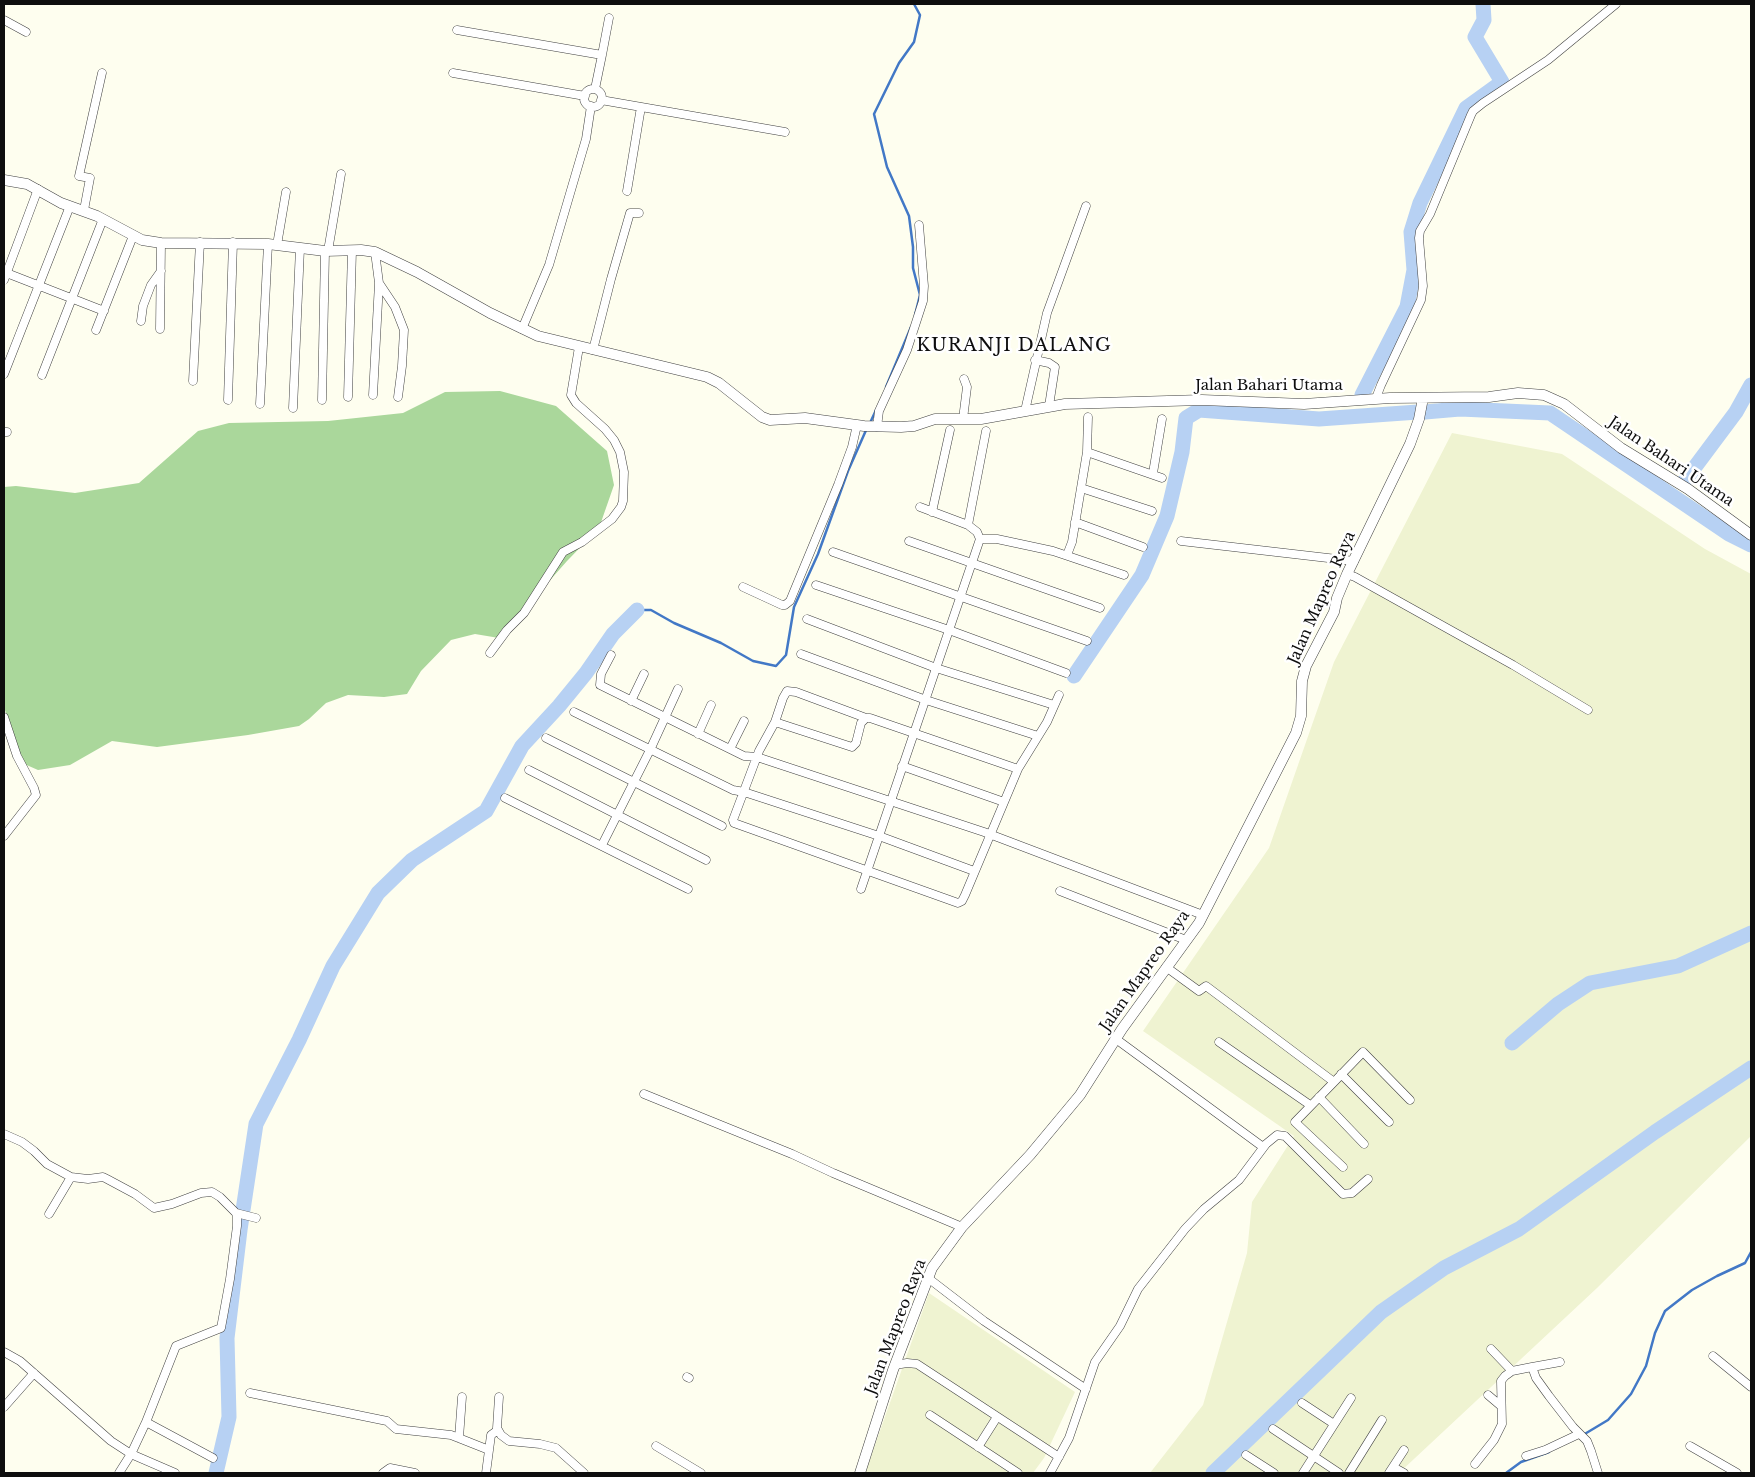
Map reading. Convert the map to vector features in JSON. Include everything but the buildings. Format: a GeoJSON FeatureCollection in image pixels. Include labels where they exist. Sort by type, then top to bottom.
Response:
{"type":"FeatureCollection","features":[{"type":"Feature","properties":{"kind":"street"},"geometry":{"type":"LineString","coordinates":[[1376,398],[1380,385],[1421,300],[1420,231],[1430,214],[1471,115],[1483,103],[1548,60],[1616,4]]}},
{"type":"Feature","properties":{"kind":"street"},"geometry":{"type":"LineString","coordinates":[[595,89],[610,18]]}},
{"type":"Feature","properties":{"kind":"street"},"geometry":{"type":"LineString","coordinates":[[4,20],[26,32]]}},
{"type":"Feature","properties":{"kind":"street"},"geometry":{"type":"LineString","coordinates":[[457,30],[602,55]]}},
{"type":"Feature","properties":{"kind":"street"},"geometry":{"type":"LineString","coordinates":[[84,210],[90,178],[79,176],[102,73]]}},
{"type":"Feature","properties":{"kind":"street"},"geometry":{"type":"LineString","coordinates":[[453,73],[585,96]]}},
{"type":"Feature","properties":{"kind":"street"},"geometry":{"type":"LineString","coordinates":[[595,89],[600,93],[602,100],[598,105],[591,106],[586,102],[585,96],[588,90],[595,89]]}},
{"type":"Feature","properties":{"kind":"street"},"geometry":{"type":"LineString","coordinates":[[602,100],[785,132]]}},
{"type":"Feature","properties":{"kind":"street"},"geometry":{"type":"LineString","coordinates":[[522,329],[549,265],[586,139],[591,106]]}},
{"type":"Feature","properties":{"kind":"street"},"geometry":{"type":"LineString","coordinates":[[628,191],[641,106]]}},
{"type":"Feature","properties":{"kind":"street"},"geometry":{"type":"LineString","coordinates":[[322,400],[326,251],[341,174]]}},
{"type":"Feature","properties":{"kind":"street"},"geometry":{"type":"LineString","coordinates":[[4,180],[27,184],[61,203],[104,219],[142,240],[161,243],[234,242],[272,244],[326,251],[352,250],[375,252],[379,283],[373,395]]}},
{"type":"Feature","properties":{"kind":"street"},"geometry":{"type":"LineString","coordinates":[[38,189],[5,275],[39,285],[104,311]]}},
{"type":"Feature","properties":{"kind":"street"},"geometry":{"type":"LineString","coordinates":[[260,404],[272,244],[286,192]]}},
{"type":"Feature","properties":{"kind":"street"},"geometry":{"type":"LineString","coordinates":[[4,374],[70,206]]}},
{"type":"Feature","properties":{"kind":"street"},"geometry":{"type":"LineString","coordinates":[[1025,412],[1047,312],[1086,206]]}},
{"type":"Feature","properties":{"kind":"street"},"geometry":{"type":"LineString","coordinates":[[593,350],[630,213],[639,213]]}},
{"type":"Feature","properties":{"kind":"street"},"geometry":{"type":"LineString","coordinates":[[42,375],[104,219]]}},
{"type":"Feature","properties":{"kind":"street"},"geometry":{"type":"LineString","coordinates":[[743,587],[782,605],[790,601],[852,447],[880,411],[907,350],[923,300],[924,286],[919,225]]}},
{"type":"Feature","properties":{"kind":"street"},"geometry":{"type":"LineString","coordinates":[[96,330],[133,236]]}},
{"type":"Feature","properties":{"kind":"street"},"geometry":{"type":"LineString","coordinates":[[193,381],[200,242]]}},
{"type":"Feature","properties":{"kind":"street"},"geometry":{"type":"LineString","coordinates":[[228,400],[234,242]]}},
{"type":"Feature","properties":{"kind":"street"},"geometry":{"type":"LineString","coordinates":[[160,329],[161,243]]}},
{"type":"Feature","properties":{"kind":"street"},"geometry":{"type":"LineString","coordinates":[[293,408],[300,248]]}},
{"type":"Feature","properties":{"kind":"street"},"geometry":{"type":"LineString","coordinates":[[348,397],[352,250]]}},
{"type":"Feature","properties":{"kind":"street","name":"Jalan Bahari Utama"},"geometry":{"type":"LineString","coordinates":[[375,252],[538,336],[707,376],[766,419],[805,418],[868,426],[901,427],[914,426],[936,419],[981,419],[1049,406],[1098,402],[1202,400],[1304,404],[1376,398],[1489,397],[1527,393],[1548,397],[1564,404],[1621,448],[1688,489],[1751,535]]}},
{"type":"Feature","properties":{"kind":"street"},"geometry":{"type":"LineString","coordinates":[[141,321],[143,306],[151,285],[162,271]]}},
{"type":"Feature","properties":{"kind":"street"},"geometry":{"type":"LineString","coordinates":[[379,283],[395,307],[404,330],[398,397]]}},
{"type":"Feature","properties":{"kind":"street"},"geometry":{"type":"LineString","coordinates":[[490,653],[507,630],[524,613],[564,552],[582,542],[612,519],[623,501],[624,472],[620,452],[614,440],[605,429],[576,403],[571,395],[579,346]]}},
{"type":"Feature","properties":{"kind":"street"},"geometry":{"type":"LineString","coordinates":[[1035,360],[1049,363],[1055,367],[1049,406]]}},
{"type":"Feature","properties":{"kind":"street"},"geometry":{"type":"LineString","coordinates":[[963,419],[967,387],[964,379]]}},
{"type":"Feature","properties":{"kind":"street","name":"Jalan Mapreo Raya"},"geometry":{"type":"LineString","coordinates":[[860,1473],[895,1365],[928,1278],[937,1260],[962,1227],[1061,1118],[1090,1081],[1116,1039],[1203,915],[1296,733],[1301,716],[1302,682],[1306,666],[1334,612],[1337,598],[1410,444],[1419,419],[1423,398]]}},
{"type":"Feature","properties":{"kind":"street"},"geometry":{"type":"LineString","coordinates":[[1067,555],[1076,522],[1087,452],[1088,417]]}},
{"type":"Feature","properties":{"kind":"street"},"geometry":{"type":"LineString","coordinates":[[1153,473],[1162,419]]}},
{"type":"Feature","properties":{"kind":"street"},"geometry":{"type":"LineString","coordinates":[[932,512],[950,430]]}},
{"type":"Feature","properties":{"kind":"street"},"geometry":{"type":"LineString","coordinates":[[968,525],[986,431]]}},
{"type":"Feature","properties":{"kind":"street"},"geometry":{"type":"LineString","coordinates":[[1087,452],[1153,473],[1162,478]]}},
{"type":"Feature","properties":{"kind":"street"},"geometry":{"type":"LineString","coordinates":[[1081,488],[1152,511]]}},
{"type":"Feature","properties":{"kind":"street"},"geometry":{"type":"LineString","coordinates":[[861,889],[980,539],[977,532],[968,525],[920,507]]}},
{"type":"Feature","properties":{"kind":"street"},"geometry":{"type":"LineString","coordinates":[[1076,522],[1143,547]]}},
{"type":"Feature","properties":{"kind":"street"},"geometry":{"type":"LineString","coordinates":[[980,539],[997,539],[1067,555],[1124,575]]}},
{"type":"Feature","properties":{"kind":"street"},"geometry":{"type":"LineString","coordinates":[[909,541],[1100,608]]}},
{"type":"Feature","properties":{"kind":"street"},"geometry":{"type":"LineString","coordinates":[[1182,541],[1354,561]]}},
{"type":"Feature","properties":{"kind":"street"},"geometry":{"type":"LineString","coordinates":[[833,552],[960,598],[1087,640]]}},
{"type":"Feature","properties":{"kind":"street"},"geometry":{"type":"LineString","coordinates":[[1348,574],[1512,665],[1588,710]]}},
{"type":"Feature","properties":{"kind":"street"},"geometry":{"type":"LineString","coordinates":[[816,585],[949,630],[1066,673]]}},
{"type":"Feature","properties":{"kind":"street"},"geometry":{"type":"LineString","coordinates":[[807,619],[936,668],[1054,705]]}},
{"type":"Feature","properties":{"kind":"street"},"geometry":{"type":"LineString","coordinates":[[801,654],[926,700],[1038,736]]}},
{"type":"Feature","properties":{"kind":"street"},"geometry":{"type":"LineString","coordinates":[[611,655],[601,674],[600,685],[744,756],[756,757],[990,834],[1203,915]]}},
{"type":"Feature","properties":{"kind":"street"},"geometry":{"type":"LineString","coordinates":[[631,701],[644,674]]}},
{"type":"Feature","properties":{"kind":"street"},"geometry":{"type":"LineString","coordinates":[[602,845],[650,750],[678,689]]}},
{"type":"Feature","properties":{"kind":"street"},"geometry":{"type":"LineString","coordinates":[[1018,769],[866,718],[796,692],[787,691],[775,722],[756,757],[733,822],[735,825],[958,903],[962,901],[1018,769],[1038,736],[1058,695]]}},
{"type":"Feature","properties":{"kind":"street"},"geometry":{"type":"LineString","coordinates":[[698,734],[711,705]]}},
{"type":"Feature","properties":{"kind":"street"},"geometry":{"type":"LineString","coordinates":[[574,712],[733,790],[879,836],[974,871]]}},
{"type":"Feature","properties":{"kind":"street"},"geometry":{"type":"LineString","coordinates":[[4,717],[17,756],[36,795],[4,836]]}},
{"type":"Feature","properties":{"kind":"street"},"geometry":{"type":"LineString","coordinates":[[775,722],[852,747],[856,743],[861,723],[866,718]]}},
{"type":"Feature","properties":{"kind":"street"},"geometry":{"type":"LineString","coordinates":[[730,749],[744,721]]}},
{"type":"Feature","properties":{"kind":"street"},"geometry":{"type":"LineString","coordinates":[[546,738],[722,826]]}},
{"type":"Feature","properties":{"kind":"street"},"geometry":{"type":"LineString","coordinates":[[902,766],[1004,802]]}},
{"type":"Feature","properties":{"kind":"street"},"geometry":{"type":"LineString","coordinates":[[530,770],[706,860]]}},
{"type":"Feature","properties":{"kind":"street"},"geometry":{"type":"LineString","coordinates":[[505,798],[688,889]]}},
{"type":"Feature","properties":{"kind":"street"},"geometry":{"type":"LineString","coordinates":[[1060,891],[1186,940]]}},
{"type":"Feature","properties":{"kind":"street"},"geometry":{"type":"LineString","coordinates":[[1166,967],[1199,991],[1206,986],[1334,1082]]}},
{"type":"Feature","properties":{"kind":"street"},"geometry":{"type":"LineString","coordinates":[[1116,1039],[1263,1147]]}},
{"type":"Feature","properties":{"kind":"street"},"geometry":{"type":"LineString","coordinates":[[1218,1042],[1310,1105]]}},
{"type":"Feature","properties":{"kind":"street"},"geometry":{"type":"LineString","coordinates":[[1343,1167],[1296,1122],[1310,1105],[1363,1052],[1410,1100]]}},
{"type":"Feature","properties":{"kind":"street"},"geometry":{"type":"LineString","coordinates":[[1341,1074],[1389,1122]]}},
{"type":"Feature","properties":{"kind":"street"},"geometry":{"type":"LineString","coordinates":[[644,1094],[792,1154],[962,1227]]}},
{"type":"Feature","properties":{"kind":"street"},"geometry":{"type":"LineString","coordinates":[[1318,1097],[1364,1144]]}},
{"type":"Feature","properties":{"kind":"street"},"geometry":{"type":"LineString","coordinates":[[4,1134],[22,1142],[48,1164],[71,1177],[88,1179],[103,1177],[135,1194],[154,1208],[172,1204],[201,1193],[212,1192],[238,1214],[256,1218]]}},
{"type":"Feature","properties":{"kind":"street"},"geometry":{"type":"LineString","coordinates":[[1050,1473],[1069,1438],[1095,1362],[1120,1326],[1143,1281],[1194,1219],[1239,1180],[1263,1147],[1277,1135],[1285,1136],[1343,1194],[1352,1193],[1368,1179]]}},
{"type":"Feature","properties":{"kind":"street"},"geometry":{"type":"LineString","coordinates":[[49,1214],[71,1177]]}},
{"type":"Feature","properties":{"kind":"street"},"geometry":{"type":"LineString","coordinates":[[119,1473],[131,1454],[146,1422],[176,1346],[220,1328],[238,1214]]}},
{"type":"Feature","properties":{"kind":"street"},"geometry":{"type":"LineString","coordinates":[[928,1278],[984,1321],[1086,1389]]}},
{"type":"Feature","properties":{"kind":"street"},"geometry":{"type":"LineString","coordinates":[[1491,1349],[1512,1371]]}},
{"type":"Feature","properties":{"kind":"street"},"geometry":{"type":"LineString","coordinates":[[4,1352],[20,1361],[111,1441],[131,1454],[175,1473]]}},
{"type":"Feature","properties":{"kind":"street"},"geometry":{"type":"LineString","coordinates":[[1713,1356],[1751,1386]]}},
{"type":"Feature","properties":{"kind":"street"},"geometry":{"type":"LineString","coordinates":[[1475,1464],[1498,1434],[1502,1424],[1501,1381],[1512,1371],[1533,1369],[1560,1362]]}},
{"type":"Feature","properties":{"kind":"street"},"geometry":{"type":"LineString","coordinates":[[895,1365],[917,1364],[1059,1457]]}},
{"type":"Feature","properties":{"kind":"street"},"geometry":{"type":"LineString","coordinates":[[1533,1369],[1536,1378],[1549,1396],[1590,1446],[1598,1473]]}},
{"type":"Feature","properties":{"kind":"street"},"geometry":{"type":"LineString","coordinates":[[4,1407],[34,1373]]}},
{"type":"Feature","properties":{"kind":"street"},"geometry":{"type":"LineString","coordinates":[[250,1393],[387,1421],[396,1428],[451,1436],[489,1450]]}},
{"type":"Feature","properties":{"kind":"street"},"geometry":{"type":"LineString","coordinates":[[1488,1395],[1501,1406]]}},
{"type":"Feature","properties":{"kind":"street"},"geometry":{"type":"LineString","coordinates":[[459,1438],[462,1397]]}},
{"type":"Feature","properties":{"kind":"street"},"geometry":{"type":"LineString","coordinates":[[499,1397],[498,1430],[501,1435],[509,1442],[540,1444],[556,1448],[584,1473]]}},
{"type":"Feature","properties":{"kind":"street"},"geometry":{"type":"LineString","coordinates":[[1304,1473],[1350,1398]]}},
{"type":"Feature","properties":{"kind":"street"},"geometry":{"type":"LineString","coordinates":[[1302,1403],[1334,1424]]}},
{"type":"Feature","properties":{"kind":"street"},"geometry":{"type":"LineString","coordinates":[[930,1415],[1018,1473]]}},
{"type":"Feature","properties":{"kind":"street"},"geometry":{"type":"LineString","coordinates":[[978,1447],[997,1417]]}},
{"type":"Feature","properties":{"kind":"street"},"geometry":{"type":"LineString","coordinates":[[1349,1473],[1382,1420]]}},
{"type":"Feature","properties":{"kind":"street"},"geometry":{"type":"LineString","coordinates":[[146,1422],[213,1458]]}},
{"type":"Feature","properties":{"kind":"street"},"geometry":{"type":"LineString","coordinates":[[1273,1429],[1339,1473]]}},
{"type":"Feature","properties":{"kind":"street"},"geometry":{"type":"LineString","coordinates":[[486,1473],[491,1435],[498,1430]]}},
{"type":"Feature","properties":{"kind":"street"},"geometry":{"type":"LineString","coordinates":[[1526,1456],[1579,1434]]}},
{"type":"Feature","properties":{"kind":"street"},"geometry":{"type":"LineString","coordinates":[[656,1446],[701,1473]]}},
{"type":"Feature","properties":{"kind":"street"},"geometry":{"type":"LineString","coordinates":[[1690,1446],[1737,1473]]}},
{"type":"Feature","properties":{"kind":"street"},"geometry":{"type":"LineString","coordinates":[[1404,1450],[1391,1470],[1404,1473]]}},
{"type":"Feature","properties":{"kind":"street"},"geometry":{"type":"LineString","coordinates":[[1246,1455],[1274,1473]]}},
{"type":"Feature","properties":{"kind":"street"},"geometry":{"type":"LineString","coordinates":[[383,1473],[390,1468],[414,1473]]}},
{"type":"Feature","properties":{"kind":"green space"},"geometry":{"type":"Polygon","coordinates":[[[500,391],[556,406],[607,451],[614,485],[599,528],[499,638],[475,634],[451,640],[421,671],[407,694],[384,697],[348,695],[326,703],[299,726],[157,747],[112,741],[70,765],[38,770],[22,763],[4,707],[4,487],[16,486],[75,493],[139,483],[198,431],[229,423],[328,421],[403,413],[445,392],[500,391]]]}},
{"type":"Feature","properties":{"kind":"green space"},"geometry":{"type":"Polygon","coordinates":[[[1452,433],[1562,454],[1705,549],[1751,574],[1751,1136],[1597,1288],[1399,1473],[1150,1473],[1203,1405],[1247,1253],[1252,1202],[1294,1136],[1143,1031],[1269,848],[1334,662],[1452,433]]]}},
{"type":"Feature","properties":{"kind":"green space"},"geometry":{"type":"Polygon","coordinates":[[[929,1293],[1075,1392],[1044,1458],[1033,1473],[865,1473],[929,1293]]]}},
{"type":"Feature","properties":{"kind":"waterway"},"geometry":{"type":"LineString","coordinates":[[914,4],[920,15],[914,42],[899,63],[874,114],[887,167],[909,216],[913,247],[913,268],[920,295],[915,315]]}},
{"type":"Feature","properties":{"kind":"waterway"},"geometry":{"type":"LineString","coordinates":[[1362,395],[1407,307],[1414,270],[1411,232],[1420,203],[1466,108],[1502,82],[1475,37],[1484,20],[1483,4]]}},
{"type":"Feature","properties":{"kind":"waterway"},"geometry":{"type":"LineString","coordinates":[[886,387],[911,327]]}},
{"type":"Feature","properties":{"kind":"waterway"},"geometry":{"type":"LineString","coordinates":[[1683,483],[1736,412],[1751,385]]}},
{"type":"Feature","properties":{"kind":"waterway"},"geometry":{"type":"LineString","coordinates":[[1425,412],[1460,409],[1550,413],[1729,534],[1751,545]]}},
{"type":"Feature","properties":{"kind":"waterway"},"geometry":{"type":"LineString","coordinates":[[870,423],[876,410]]}},
{"type":"Feature","properties":{"kind":"waterway"},"geometry":{"type":"LineString","coordinates":[[1074,676],[1142,575],[1167,516],[1182,452],[1186,418],[1199,410],[1319,419],[1418,412]]}},
{"type":"Feature","properties":{"kind":"waterway"},"geometry":{"type":"LineString","coordinates":[[637,610],[651,610],[674,623],[721,643],[753,661],[776,666],[786,655],[794,607],[818,554],[848,471],[867,428]]}},
{"type":"Feature","properties":{"kind":"waterway"},"geometry":{"type":"LineString","coordinates":[[216,1473],[229,1417],[227,1338],[240,1230],[256,1124],[299,1040],[333,966],[378,893],[412,860],[486,811],[522,746],[586,673],[613,634],[637,610]]}},
{"type":"Feature","properties":{"kind":"waterway"},"geometry":{"type":"LineString","coordinates":[[1512,1043],[1558,1004],[1590,983],[1678,966],[1751,933]]}},
{"type":"Feature","properties":{"kind":"waterway"},"geometry":{"type":"LineString","coordinates":[[1213,1473],[1381,1312],[1444,1268],[1519,1229],[1655,1132],[1751,1068]]}},
{"type":"Feature","properties":{"kind":"waterway"},"geometry":{"type":"LineString","coordinates":[[1583,1435],[1608,1420],[1631,1394],[1646,1366],[1655,1333],[1665,1311],[1692,1290],[1745,1263],[1751,1252]]}},
{"type":"Feature","properties":{"kind":"waterway"},"geometry":{"type":"LineString","coordinates":[[1506,1473],[1521,1462],[1549,1452]]}},
{"type":"Feature","properties":{"kind":"district","name":"KURANJI DALANG"},"geometry":{"type":"Point","coordinates":[1014,346]}}]}
